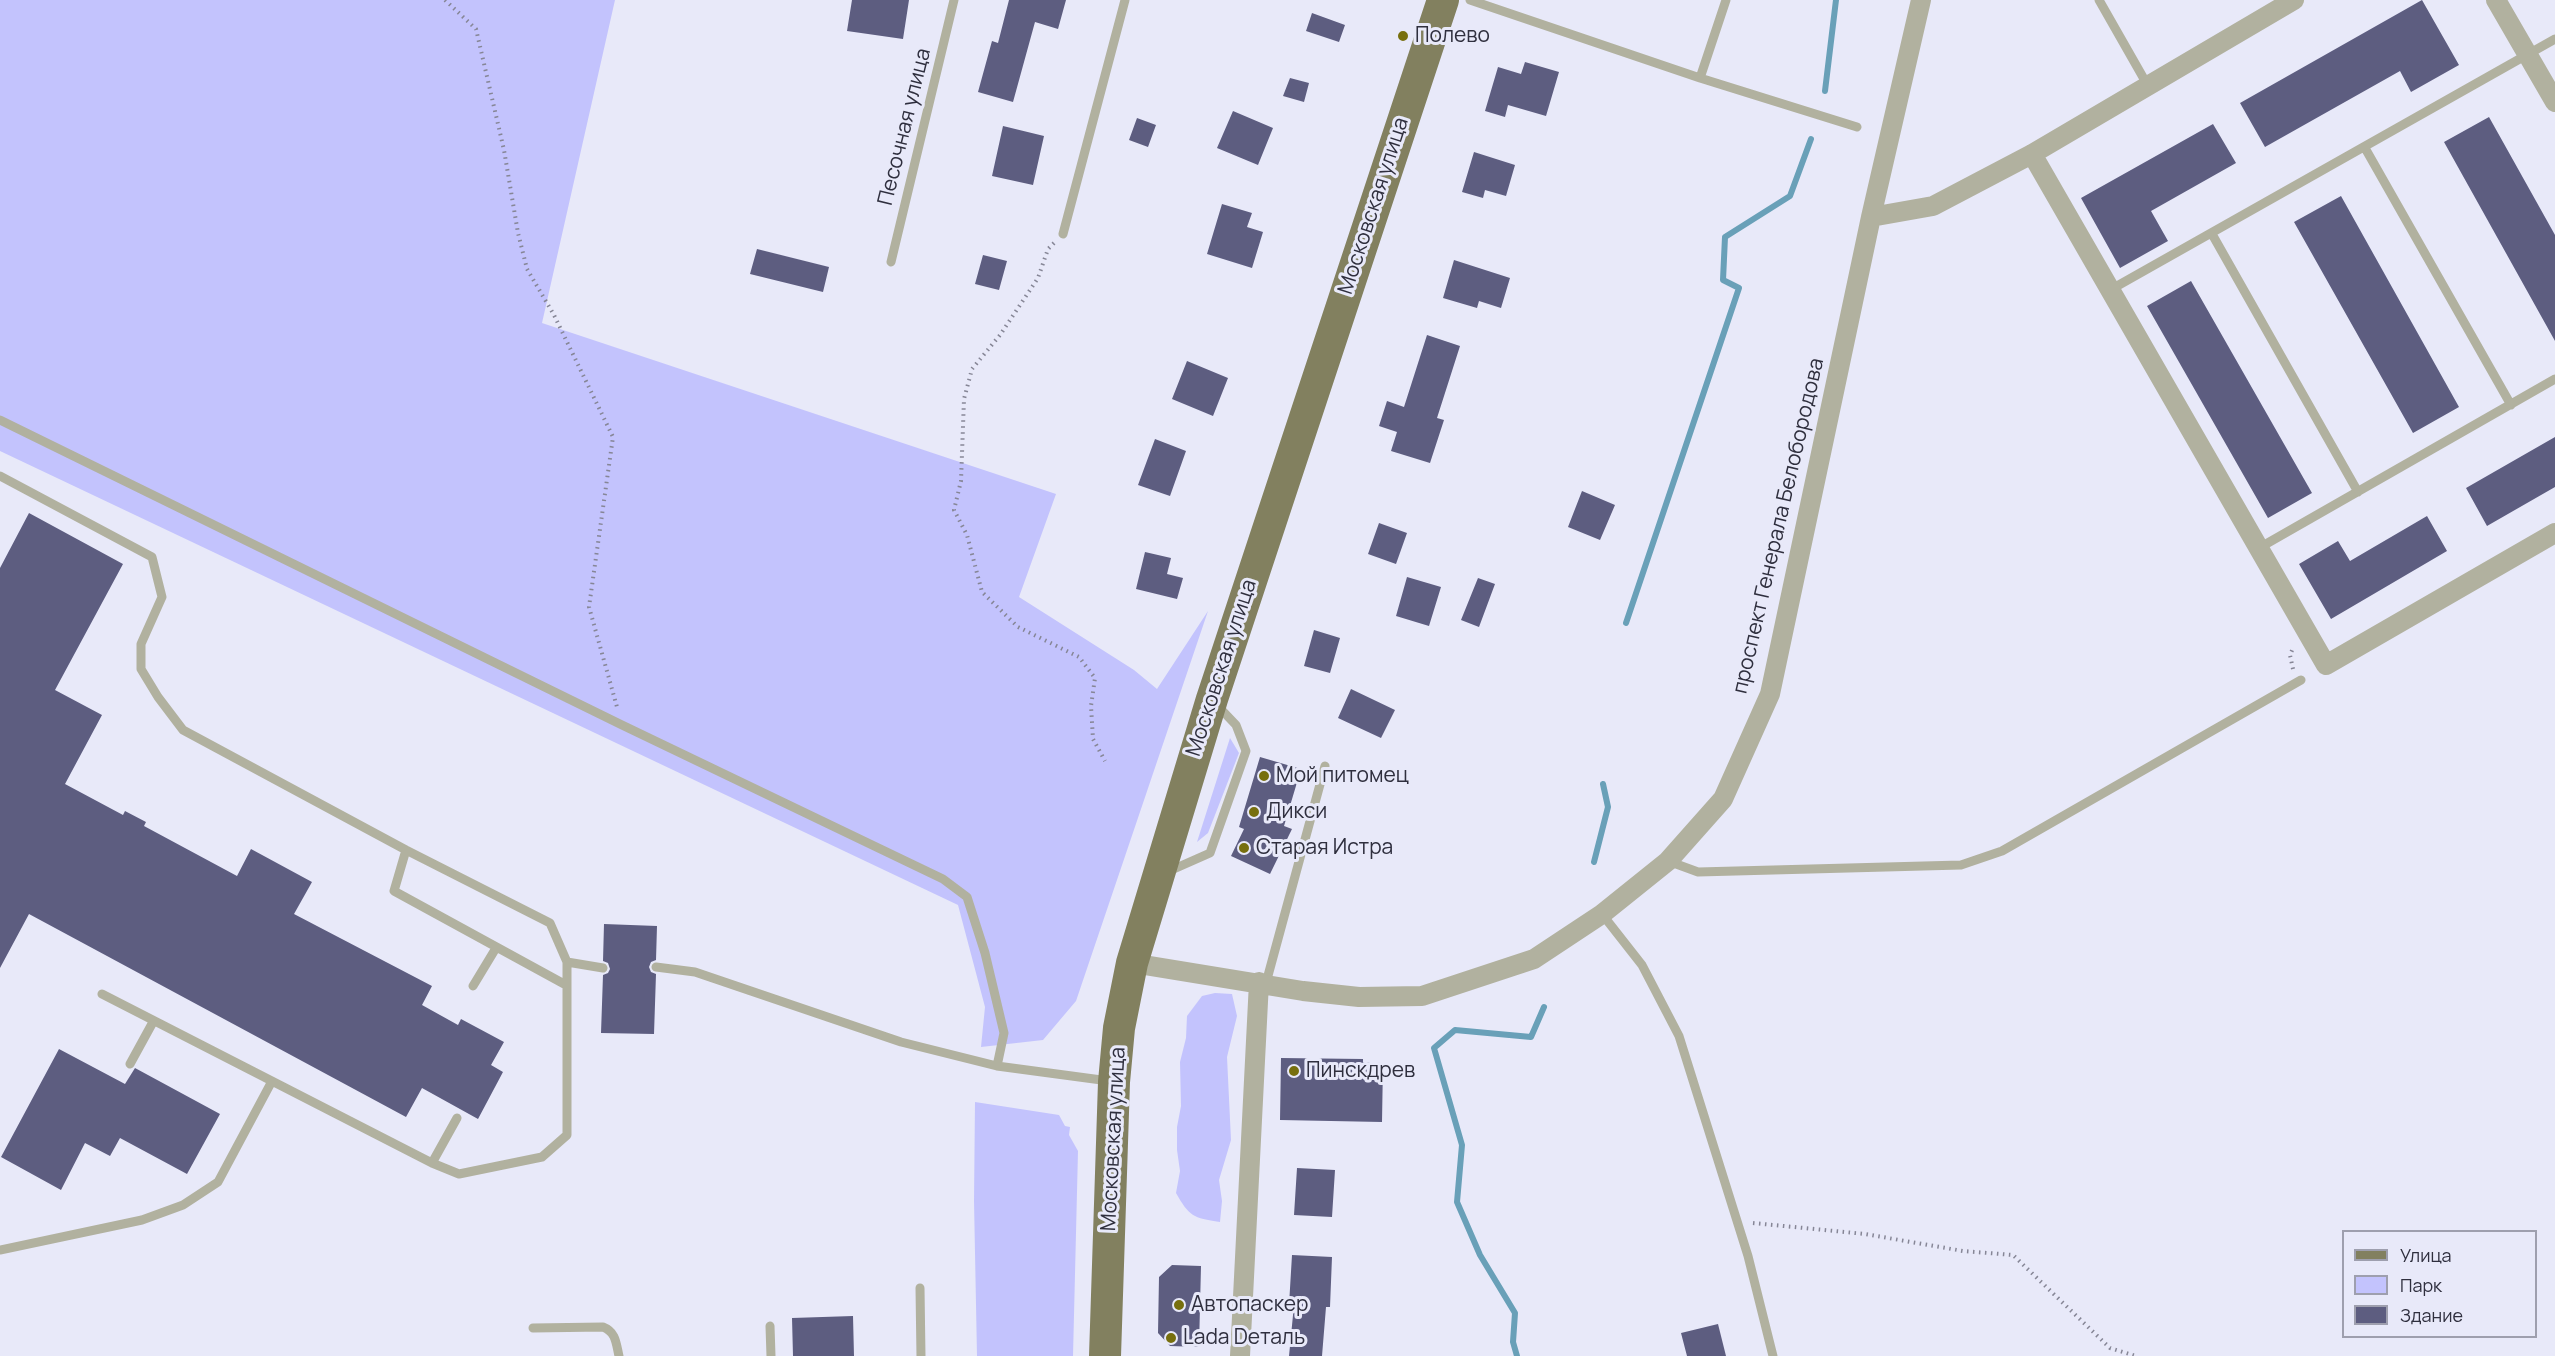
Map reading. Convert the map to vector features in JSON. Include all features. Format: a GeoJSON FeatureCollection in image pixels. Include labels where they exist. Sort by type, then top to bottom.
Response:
{"type":"FeatureCollection","features":[{"type":"Feature","properties":{"kind":"main road","name":"Московская улица"},"geometry":{"type":"LineString","coordinates":[[1105,1356],[1114,1082],[1119,1028],[1132,963],[1156,876],[1212,699],[1443,0]]}},
{"type":"Feature","properties":{"kind":"street","name":"проспект Генерала Белобородова"},"geometry":{"type":"LineString","coordinates":[[1132,963],[1359,998],[1422,996],[1534,958],[1602,914],[1668,861],[1723,799],[1770,694],[1871,217],[1921,0]]}},
{"type":"Feature","properties":{"kind":"street"},"geometry":{"type":"LineString","coordinates":[[1871,217],[1933,206],[2032,154],[2294,0]]}},
{"type":"Feature","properties":{"kind":"street"},"geometry":{"type":"LineString","coordinates":[[2496,0],[2555,102]]}},
{"type":"Feature","properties":{"kind":"street"},"geometry":{"type":"LineString","coordinates":[[2032,154],[2326,665],[2555,533]]}},
{"type":"Feature","properties":{"kind":"street"},"geometry":{"type":"LineString","coordinates":[[1240,1356],[1263,983]]}},
{"type":"Feature","properties":{"kind":"lane","name":"Песочная улица"},"geometry":{"type":"LineString","coordinates":[[891,262],[954,0]]}},
{"type":"Feature","properties":{"kind":"lane"},"geometry":{"type":"LineString","coordinates":[[1063,234],[1125,0]]}},
{"type":"Feature","properties":{"kind":"lane"},"geometry":{"type":"LineString","coordinates":[[1470,0],[1700,78],[1857,127]]}},
{"type":"Feature","properties":{"kind":"lane"},"geometry":{"type":"LineString","coordinates":[[1700,78],[1726,0]]}},
{"type":"Feature","properties":{"kind":"lane"},"geometry":{"type":"LineString","coordinates":[[2099,0],[2148,86]]}},
{"type":"Feature","properties":{"kind":"lane"},"geometry":{"type":"LineString","coordinates":[[2110,290],[2555,39]]}},
{"type":"Feature","properties":{"kind":"lane"},"geometry":{"type":"LineString","coordinates":[[2365,148],[2511,405]]}},
{"type":"Feature","properties":{"kind":"lane"},"geometry":{"type":"LineString","coordinates":[[2212,234],[2358,492]]}},
{"type":"Feature","properties":{"kind":"lane"},"geometry":{"type":"LineString","coordinates":[[2259,548],[2555,379]]}},
{"type":"Feature","properties":{"kind":"lane"},"geometry":{"type":"LineString","coordinates":[[0,420],[622,725],[943,879],[968,897],[985,953],[1004,1033],[997,1066]]}},
{"type":"Feature","properties":{"kind":"lane"},"geometry":{"type":"LineString","coordinates":[[0,476],[152,557],[162,597],[141,644],[141,669],[158,697],[183,730],[406,850],[550,923],[567,962],[567,1135],[542,1157],[459,1174],[432,1163],[102,994]]}},
{"type":"Feature","properties":{"kind":"lane"},"geometry":{"type":"LineString","coordinates":[[1668,861],[1698,872],[1960,865],[2002,851],[2301,680]]}},
{"type":"Feature","properties":{"kind":"lane"},"geometry":{"type":"LineString","coordinates":[[1156,876],[1210,853],[1246,751],[1236,724],[1212,699]]}},
{"type":"Feature","properties":{"kind":"lane"},"geometry":{"type":"LineString","coordinates":[[1263,983],[1325,766]]}},
{"type":"Feature","properties":{"kind":"lane"},"geometry":{"type":"LineString","coordinates":[[406,850],[394,891],[566,985]]}},
{"type":"Feature","properties":{"kind":"lane"},"geometry":{"type":"LineString","coordinates":[[1602,914],[1642,965],[1679,1036],[1737,1222],[1773,1356]]}},
{"type":"Feature","properties":{"kind":"lane"},"geometry":{"type":"LineString","coordinates":[[474,986],[496,948]]}},
{"type":"Feature","properties":{"kind":"lane"},"geometry":{"type":"LineString","coordinates":[[567,962],[603,968]]}},
{"type":"Feature","properties":{"kind":"lane"},"geometry":{"type":"LineString","coordinates":[[656,967],[694,972],[901,1042],[997,1066],[1114,1082]]}},
{"type":"Feature","properties":{"kind":"lane"},"geometry":{"type":"LineString","coordinates":[[130,1064],[153,1022]]}},
{"type":"Feature","properties":{"kind":"lane"},"geometry":{"type":"LineString","coordinates":[[0,1250],[142,1220],[183,1205],[218,1182],[272,1081]]}},
{"type":"Feature","properties":{"kind":"lane"},"geometry":{"type":"LineString","coordinates":[[432,1163],[457,1118]]}},
{"type":"Feature","properties":{"kind":"lane"},"geometry":{"type":"LineString","coordinates":[[920,1288],[921,1356]]}},
{"type":"Feature","properties":{"kind":"lane"},"geometry":{"type":"LineString","coordinates":[[770,1326],[771,1356]]}},
{"type":"Feature","properties":{"kind":"lane"},"geometry":{"type":"LineString","coordinates":[[533,1328],[603,1327],[611,1330],[619,1356]]}},
{"type":"Feature","properties":{"kind":"path"},"geometry":{"type":"LineString","coordinates":[[445,0],[476,29],[504,150],[518,232],[528,269],[554,315],[613,437],[589,608],[622,725]]}},
{"type":"Feature","properties":{"kind":"path"},"geometry":{"type":"LineString","coordinates":[[1063,234],[1048,249],[1038,278],[1000,335],[972,369],[964,399],[961,481],[954,510],[967,535],[982,592],[1018,627],[1079,657],[1095,678],[1091,706],[1093,739],[1105,761]]}},
{"type":"Feature","properties":{"kind":"path"},"geometry":{"type":"LineString","coordinates":[[1737,1222],[1865,1233],[1964,1251],[2013,1255],[2110,1348],[2136,1356]]}},
{"type":"Feature","properties":{"kind":"green space"},"geometry":{"type":"Polygon","coordinates":[[[0,0],[615,0],[542,323],[1056,494],[1019,597],[1134,670],[1157,689],[1208,611],[1076,1001],[1043,1040],[981,1047],[985,1007],[958,905],[0,451],[0,0]]]}},
{"type":"Feature","properties":{"kind":"green space"},"geometry":{"type":"Polygon","coordinates":[[[1230,738],[1239,753],[1208,833],[1197,842],[1230,738]]]}},
{"type":"Feature","properties":{"kind":"green space"},"geometry":{"type":"Polygon","coordinates":[[[1215,993],[1232,994],[1237,1016],[1227,1057],[1231,1140],[1219,1180],[1222,1201],[1220,1222],[1193,1215],[1176,1193],[1180,1171],[1177,1127],[1181,1106],[1180,1062],[1186,1038],[1187,1016],[1202,996],[1215,993]]]}},
{"type":"Feature","properties":{"kind":"green space"},"geometry":{"type":"Polygon","coordinates":[[[975,1102],[1059,1115],[1065,1126],[1070,1127],[1069,1135],[1078,1151],[1073,1356],[977,1356],[975,1102]]]}},
{"type":"Feature","properties":{"kind":"building"},"geometry":{"type":"Polygon","coordinates":[[[852,0],[909,0],[903,39],[847,31],[852,0]]]}},
{"type":"Feature","properties":{"kind":"building"},"geometry":{"type":"Polygon","coordinates":[[[1009,0],[1066,0],[1058,29],[1035,22],[1013,102],[978,92],[992,41],[998,43],[1009,0]]]}},
{"type":"Feature","properties":{"kind":"building"},"geometry":{"type":"Polygon","coordinates":[[[2422,0],[2459,65],[2411,92],[2400,71],[2265,147],[2240,103],[2422,0]]]}},
{"type":"Feature","properties":{"kind":"building"},"geometry":{"type":"Polygon","coordinates":[[[1312,13],[1345,25],[1339,42],[1306,31],[1312,13]]]}},
{"type":"Feature","properties":{"kind":"building"},"geometry":{"type":"Polygon","coordinates":[[[1525,62],[1559,72],[1546,116],[1508,105],[1505,117],[1485,111],[1498,67],[1521,74],[1525,62]]]}},
{"type":"Feature","properties":{"kind":"building"},"geometry":{"type":"Polygon","coordinates":[[[1290,78],[1309,83],[1304,102],[1283,96],[1290,78]]]}},
{"type":"Feature","properties":{"kind":"building"},"geometry":{"type":"Polygon","coordinates":[[[1233,111],[1273,128],[1258,165],[1217,148],[1233,111]]]}},
{"type":"Feature","properties":{"kind":"building"},"geometry":{"type":"Polygon","coordinates":[[[2489,117],[2555,235],[2555,341],[2444,142],[2489,117]]]}},
{"type":"Feature","properties":{"kind":"building"},"geometry":{"type":"Polygon","coordinates":[[[1137,118],[1156,125],[1148,147],[1129,140],[1137,118]]]}},
{"type":"Feature","properties":{"kind":"building"},"geometry":{"type":"Polygon","coordinates":[[[2213,124],[2236,163],[2151,211],[2168,241],[2120,268],[2081,198],[2213,124]]]}},
{"type":"Feature","properties":{"kind":"building"},"geometry":{"type":"Polygon","coordinates":[[[1003,126],[1044,136],[1033,185],[992,176],[1003,126]]]}},
{"type":"Feature","properties":{"kind":"building"},"geometry":{"type":"Polygon","coordinates":[[[1474,152],[1515,165],[1506,196],[1485,190],[1483,198],[1462,192],[1474,152]]]}},
{"type":"Feature","properties":{"kind":"building"},"geometry":{"type":"Polygon","coordinates":[[[2341,196],[2459,407],[2413,433],[2294,222],[2341,196]]]}},
{"type":"Feature","properties":{"kind":"building"},"geometry":{"type":"Polygon","coordinates":[[[1222,204],[1252,213],[1247,227],[1263,232],[1252,268],[1207,254],[1222,204]]]}},
{"type":"Feature","properties":{"kind":"building"},"geometry":{"type":"Polygon","coordinates":[[[757,249],[829,267],[823,292],[750,274],[757,249]]]}},
{"type":"Feature","properties":{"kind":"building"},"geometry":{"type":"Polygon","coordinates":[[[983,255],[1007,261],[999,290],[975,284],[983,255]]]}},
{"type":"Feature","properties":{"kind":"building"},"geometry":{"type":"Polygon","coordinates":[[[1454,260],[1510,278],[1501,308],[1479,301],[1477,308],[1443,298],[1454,260]]]}},
{"type":"Feature","properties":{"kind":"building"},"geometry":{"type":"Polygon","coordinates":[[[2191,281],[2312,493],[2268,518],[2147,306],[2191,281]]]}},
{"type":"Feature","properties":{"kind":"building"},"geometry":{"type":"Polygon","coordinates":[[[1427,335],[1460,346],[1437,418],[1444,420],[1430,463],[1391,451],[1397,432],[1379,426],[1387,401],[1404,407],[1427,335]]]}},
{"type":"Feature","properties":{"kind":"building"},"geometry":{"type":"Polygon","coordinates":[[[1187,361],[1228,378],[1213,416],[1172,399],[1187,361]]]}},
{"type":"Feature","properties":{"kind":"building"},"geometry":{"type":"Polygon","coordinates":[[[2555,437],[2555,487],[2487,526],[2466,488],[2555,437]]]}},
{"type":"Feature","properties":{"kind":"building"},"geometry":{"type":"Polygon","coordinates":[[[1155,439],[1186,451],[1170,496],[1138,485],[1155,439]]]}},
{"type":"Feature","properties":{"kind":"building"},"geometry":{"type":"Polygon","coordinates":[[[1582,491],[1615,505],[1600,540],[1568,527],[1582,491]]]}},
{"type":"Feature","properties":{"kind":"building"},"geometry":{"type":"Polygon","coordinates":[[[29,513],[123,564],[55,690],[102,715],[65,784],[123,815],[125,811],[146,822],[144,826],[237,876],[251,849],[312,882],[294,914],[432,986],[422,1005],[458,1025],[461,1019],[504,1042],[491,1065],[503,1072],[478,1119],[422,1088],[406,1117],[29,914],[0,968],[0,568],[29,513]]]}},
{"type":"Feature","properties":{"kind":"building"},"geometry":{"type":"Polygon","coordinates":[[[2427,516],[2447,551],[2331,619],[2299,564],[2338,541],[2350,561],[2427,516]]]}},
{"type":"Feature","properties":{"kind":"building"},"geometry":{"type":"Polygon","coordinates":[[[1379,523],[1407,533],[1396,564],[1368,554],[1379,523]]]}},
{"type":"Feature","properties":{"kind":"building"},"geometry":{"type":"Polygon","coordinates":[[[1145,552],[1171,558],[1167,574],[1183,578],[1177,599],[1136,589],[1145,552]]]}},
{"type":"Feature","properties":{"kind":"building"},"geometry":{"type":"Polygon","coordinates":[[[1407,577],[1441,587],[1429,626],[1396,616],[1407,577]]]}},
{"type":"Feature","properties":{"kind":"building"},"geometry":{"type":"Polygon","coordinates":[[[1478,578],[1495,584],[1479,627],[1461,620],[1478,578]]]}},
{"type":"Feature","properties":{"kind":"building"},"geometry":{"type":"Polygon","coordinates":[[[1314,630],[1340,638],[1330,673],[1304,666],[1314,630]]]}},
{"type":"Feature","properties":{"kind":"building"},"geometry":{"type":"Polygon","coordinates":[[[1351,689],[1395,710],[1381,738],[1338,718],[1351,689]]]}},
{"type":"Feature","properties":{"kind":"building"},"geometry":{"type":"Polygon","coordinates":[[[1260,757],[1301,769],[1284,826],[1292,829],[1270,874],[1231,856],[1244,829],[1239,827],[1260,757]]]}},
{"type":"Feature","properties":{"kind":"building"},"geometry":{"type":"Polygon","coordinates":[[[604,924],[657,926],[656,960],[651,962],[649,967],[651,972],[656,974],[654,1034],[601,1033],[603,975],[610,969],[608,963],[603,961],[604,924]]]}},
{"type":"Feature","properties":{"kind":"building"},"geometry":{"type":"Polygon","coordinates":[[[59,1049],[125,1084],[135,1068],[220,1114],[187,1174],[120,1138],[110,1156],[85,1143],[61,1190],[1,1157],[59,1049]]]}},
{"type":"Feature","properties":{"kind":"building"},"geometry":{"type":"Polygon","coordinates":[[[1281,1058],[1363,1059],[1363,1062],[1383,1063],[1382,1122],[1280,1120],[1281,1058]]]}},
{"type":"Feature","properties":{"kind":"building"},"geometry":{"type":"Polygon","coordinates":[[[1297,1168],[1335,1170],[1332,1217],[1294,1215],[1297,1168]]]}},
{"type":"Feature","properties":{"kind":"building"},"geometry":{"type":"Polygon","coordinates":[[[1292,1255],[1332,1257],[1330,1307],[1326,1307],[1322,1356],[1289,1356],[1294,1305],[1289,1305],[1292,1255]]]}},
{"type":"Feature","properties":{"kind":"building","name":"Автопаскер"},"geometry":{"type":"Polygon","coordinates":[[[1172,1265],[1201,1266],[1199,1347],[1170,1346],[1158,1333],[1159,1277],[1172,1265]]]}},
{"type":"Feature","properties":{"kind":"building"},"geometry":{"type":"Polygon","coordinates":[[[853,1316],[854,1356],[793,1356],[792,1318],[853,1316]]]}},
{"type":"Feature","properties":{"kind":"building"},"geometry":{"type":"Polygon","coordinates":[[[1718,1324],[1726,1356],[1687,1356],[1681,1333],[1718,1324]]]}},
{"type":"Feature","properties":{"kind":"waterway"},"geometry":{"type":"LineString","coordinates":[[1825,91],[1836,0]]}},
{"type":"Feature","properties":{"kind":"waterway"},"geometry":{"type":"LineString","coordinates":[[1626,623],[1739,288],[1723,280],[1725,237],[1790,196],[1811,139]]}},
{"type":"Feature","properties":{"kind":"waterway"},"geometry":{"type":"LineString","coordinates":[[1594,862],[1608,807],[1603,784]]}},
{"type":"Feature","properties":{"kind":"waterway"},"geometry":{"type":"LineString","coordinates":[[1517,1356],[1513,1342],[1515,1313],[1480,1255],[1457,1202],[1462,1145],[1434,1048],[1455,1030],[1531,1037],[1544,1007]]}},
{"type":"Feature","properties":{"kind":"place","name":"Полево"},"geometry":{"type":"Point","coordinates":[1403,36]}},
{"type":"Feature","properties":{"kind":"place","name":"Мой питомец"},"geometry":{"type":"Point","coordinates":[1264,776]}},
{"type":"Feature","properties":{"kind":"place","name":"Дикси"},"geometry":{"type":"Point","coordinates":[1254,812]}},
{"type":"Feature","properties":{"kind":"place","name":"Старая Истра"},"geometry":{"type":"Point","coordinates":[1244,848]}},
{"type":"Feature","properties":{"kind":"place","name":"Пинскдрев"},"geometry":{"type":"Point","coordinates":[1294,1071]}},
{"type":"Feature","properties":{"kind":"place","name":"Автопаскер"},"geometry":{"type":"Point","coordinates":[1179,1305]}},
{"type":"Feature","properties":{"kind":"place","name":"Lada Dеталь"},"geometry":{"type":"Point","coordinates":[1171,1338]}}]}
